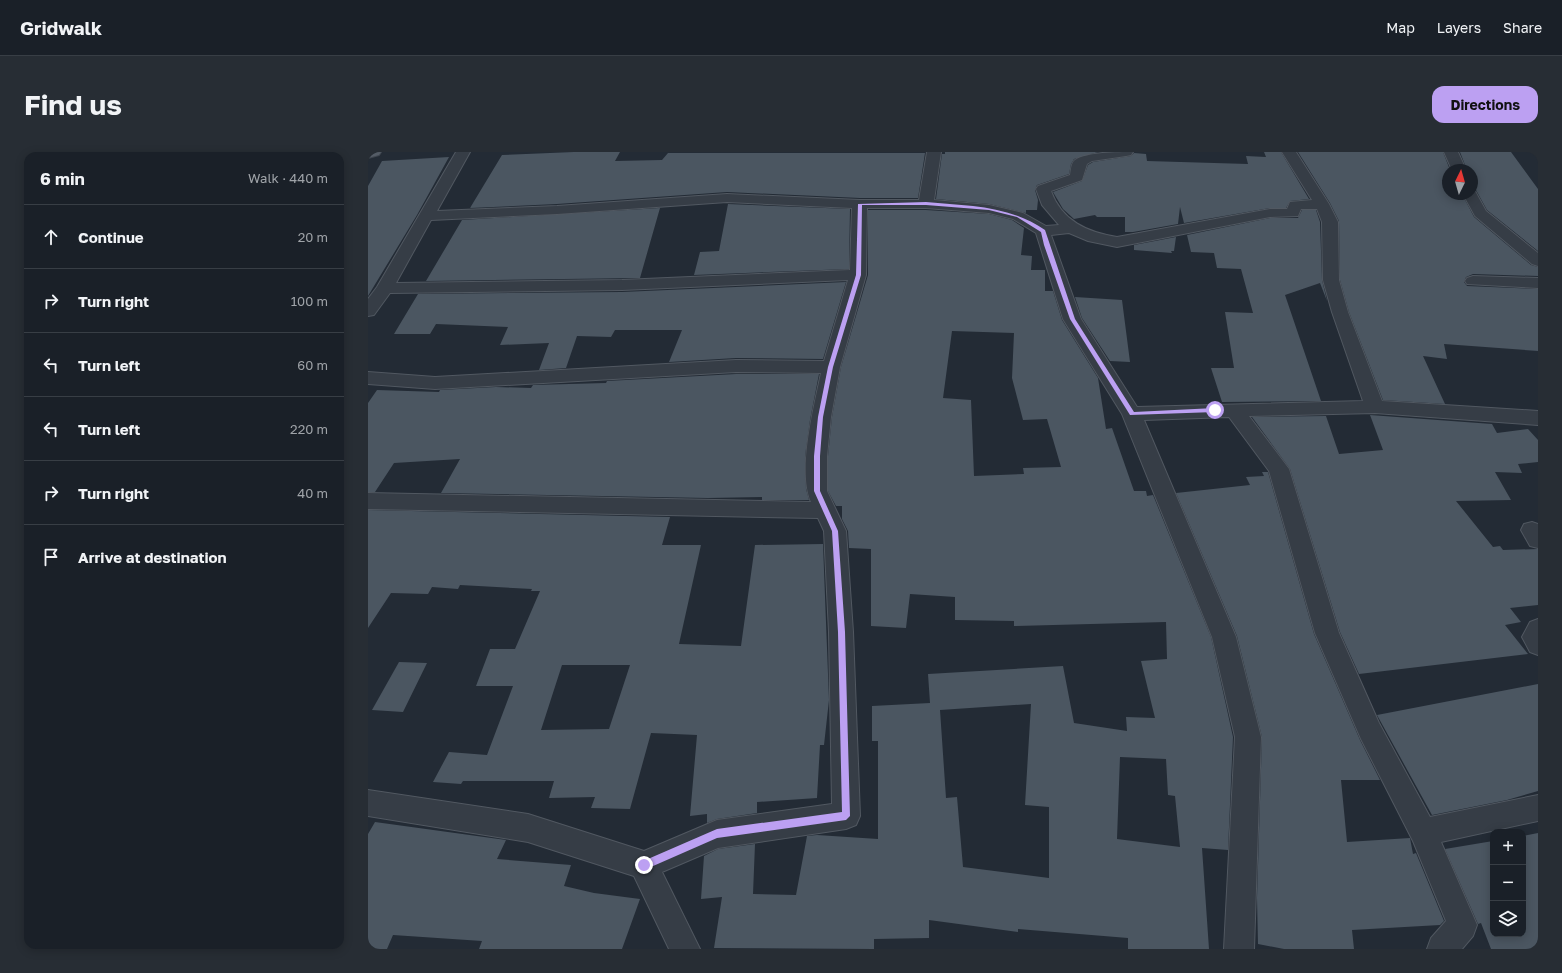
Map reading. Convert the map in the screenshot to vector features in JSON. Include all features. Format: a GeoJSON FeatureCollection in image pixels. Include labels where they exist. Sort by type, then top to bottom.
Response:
{"type":"FeatureCollection","features":[{"type":"Feature","properties":{"kind":"main road"},"geometry":{"type":"LineString","coordinates":[[368,154],[374,152]]}},
{"type":"Feature","properties":{"kind":"street"},"geometry":{"type":"LineString","coordinates":[[368,311],[385,288],[463,152]]}},
{"type":"Feature","properties":{"kind":"street"},"geometry":{"type":"LineString","coordinates":[[926,204],[934,152]]}},
{"type":"Feature","properties":{"kind":"street"},"geometry":{"type":"LineString","coordinates":[[1126,152],[1088,158],[1080,162],[1077,177],[1043,189],[1049,205],[1071,228],[1093,238],[1117,242],[1270,213],[1293,213],[1293,207],[1295,205],[1322,204]]}},
{"type":"Feature","properties":{"kind":"street"},"geometry":{"type":"LineString","coordinates":[[1289,152],[1322,204],[1330,222],[1331,280],[1340,312],[1375,407]]}},
{"type":"Feature","properties":{"kind":"street"},"geometry":{"type":"LineString","coordinates":[[1451,152],[1456,164]]}},
{"type":"Feature","properties":{"kind":"street"},"geometry":{"type":"LineString","coordinates":[[427,216],[557,210],[727,198],[860,204],[926,204],[989,209],[1018,216],[1043,231],[1071,228]]}},
{"type":"Feature","properties":{"kind":"street"},"geometry":{"type":"LineString","coordinates":[[1473,200],[1480,213],[1538,261]]}},
{"type":"Feature","properties":{"kind":"street"},"geometry":{"type":"LineString","coordinates":[[370,807],[528,828],[644,865],[717,834],[846,816],[841,632],[835,531],[827,510],[817,491],[817,456],[820,417],[831,367],[858,275],[860,204]]}},
{"type":"Feature","properties":{"kind":"street"},"geometry":{"type":"LineString","coordinates":[[1043,231],[1046,245],[1072,319],[1132,414],[1224,637],[1248,737],[1239,949]]}},
{"type":"Feature","properties":{"kind":"street"},"geometry":{"type":"LineString","coordinates":[[385,288],[622,285],[858,275]]}},
{"type":"Feature","properties":{"kind":"street"},"geometry":{"type":"LineString","coordinates":[[1473,281],[1538,283]]}},
{"type":"Feature","properties":{"kind":"street"},"geometry":{"type":"LineString","coordinates":[[368,378],[435,383],[736,366],[831,367]]}},
{"type":"Feature","properties":{"kind":"street"},"geometry":{"type":"LineString","coordinates":[[1132,414],[1375,407],[1538,418]]}},
{"type":"Feature","properties":{"kind":"street"},"geometry":{"type":"LineString","coordinates":[[1234,410],[1279,470],[1327,633],[1370,731],[1423,832],[1462,925],[1442,949]]}},
{"type":"Feature","properties":{"kind":"street"},"geometry":{"type":"LineString","coordinates":[[368,501],[827,510]]}},
{"type":"Feature","properties":{"kind":"street"},"geometry":{"type":"LineString","coordinates":[[1538,629],[1534,637],[1538,645]]}},
{"type":"Feature","properties":{"kind":"street"},"geometry":{"type":"LineString","coordinates":[[1423,832],[1538,808]]}},
{"type":"Feature","properties":{"kind":"street"},"geometry":{"type":"LineString","coordinates":[[644,865],[684,949]]}},
{"type":"Feature","properties":{"kind":"building"},"geometry":{"type":"Polygon","coordinates":[[[620,152],[615,161],[662,160],[668,153],[925,153],[918,198],[860,198],[727,192],[557,204],[470,208],[502,155],[620,152]]]}},
{"type":"Feature","properties":{"kind":"building"},"geometry":{"type":"Polygon","coordinates":[[[945,152],[1098,152],[1074,159],[1071,164],[1069,174],[1037,185],[1035,190],[1038,200],[1037,210],[1026,210],[1026,213],[989,204],[936,199],[942,154],[945,154],[945,152]]]}},
{"type":"Feature","properties":{"kind":"building"},"geometry":{"type":"Polygon","coordinates":[[[1264,152],[1281,152],[1309,199],[1290,201],[1286,208],[1270,208],[1184,223],[1180,207],[1178,224],[1125,232],[1125,217],[1097,217],[1095,215],[1074,219],[1063,209],[1053,192],[1082,181],[1088,165],[1093,162],[1131,156],[1134,153],[1146,154],[1147,161],[1248,164],[1246,156],[1266,157],[1264,152]]]}},
{"type":"Feature","properties":{"kind":"building"},"geometry":{"type":"Polygon","coordinates":[[[1298,152],[1443,152],[1448,164],[1442,164],[1442,200],[1465,200],[1474,217],[1531,265],[1538,267],[1538,276],[1473,274],[1466,277],[1464,282],[1467,286],[1538,289],[1538,351],[1444,344],[1447,359],[1423,356],[1445,404],[1383,400],[1349,312],[1340,280],[1339,221],[1330,203],[1298,152]]]}},
{"type":"Feature","properties":{"kind":"building"},"geometry":{"type":"Polygon","coordinates":[[[1460,152],[1511,152],[1538,189],[1538,251],[1487,210],[1478,194],[1478,164],[1465,164],[1460,152]]]}},
{"type":"Feature","properties":{"kind":"building"},"geometry":{"type":"Polygon","coordinates":[[[449,157],[417,215],[368,296],[368,186],[382,161],[449,157]]]}},
{"type":"Feature","properties":{"kind":"building"},"geometry":{"type":"Polygon","coordinates":[[[728,204],[850,209],[849,269],[694,275],[700,252],[719,251],[728,204]]]}},
{"type":"Feature","properties":{"kind":"building"},"geometry":{"type":"Polygon","coordinates":[[[660,208],[640,278],[426,281],[462,220],[660,208]]]}},
{"type":"Feature","properties":{"kind":"building"},"geometry":{"type":"Polygon","coordinates":[[[868,210],[926,210],[989,214],[1012,220],[1024,228],[1021,255],[1032,256],[1031,270],[1045,270],[1045,291],[1053,291],[1062,320],[1098,378],[1106,429],[1112,428],[1134,491],[1146,491],[1147,496],[1153,495],[1211,637],[1233,737],[1228,850],[1202,848],[1209,949],[1128,949],[1128,938],[1018,929],[1018,932],[929,920],[929,938],[874,939],[874,949],[714,948],[722,897],[701,899],[704,856],[718,849],[755,844],[753,894],[796,895],[807,836],[817,835],[878,839],[878,741],[872,741],[872,706],[930,703],[928,674],[1063,666],[1074,723],[1127,731],[1126,717],[1155,718],[1141,661],[1167,659],[1166,622],[1014,626],[1014,621],[955,620],[955,597],[910,594],[906,628],[871,626],[871,549],[849,548],[848,531],[842,519],[842,506],[836,506],[828,491],[828,456],[832,417],[841,367],[868,275],[868,210]],[[952,331],[943,398],[971,400],[974,476],[1024,474],[1023,468],[1061,467],[1047,419],[1023,420],[1012,378],[1014,333],[952,331]],[[1031,704],[940,710],[946,798],[957,797],[963,867],[1049,878],[1049,807],[1025,805],[1031,704]],[[1120,757],[1117,839],[1180,847],[1175,796],[1168,795],[1166,759],[1120,757]]]}},
{"type":"Feature","properties":{"kind":"building"},"geometry":{"type":"Polygon","coordinates":[[[1302,210],[1316,210],[1320,222],[1322,280],[1327,301],[1320,283],[1285,295],[1321,401],[1222,402],[1211,368],[1234,368],[1225,312],[1253,313],[1241,269],[1217,268],[1214,253],[1191,252],[1187,235],[1270,218],[1298,218],[1302,210]]]}},
{"type":"Feature","properties":{"kind":"building"},"geometry":{"type":"Polygon","coordinates":[[[1176,237],[1174,251],[1171,251],[1172,253],[1134,250],[1134,245],[1176,237]]]}},
{"type":"Feature","properties":{"kind":"building"},"geometry":{"type":"Polygon","coordinates":[[[846,282],[823,359],[736,358],[669,362],[682,330],[615,330],[611,337],[577,336],[566,368],[539,370],[549,343],[500,345],[508,327],[436,324],[430,334],[394,334],[418,294],[622,292],[846,282]]]}},
{"type":"Feature","properties":{"kind":"building"},"geometry":{"type":"Polygon","coordinates":[[[1075,297],[1122,300],[1130,362],[1110,361],[1082,318],[1075,297]]]}},
{"type":"Feature","properties":{"kind":"building"},"geometry":{"type":"Polygon","coordinates":[[[736,374],[819,374],[805,456],[806,489],[809,500],[762,500],[762,497],[708,498],[441,493],[460,459],[394,463],[375,492],[368,492],[368,403],[377,390],[439,392],[440,390],[496,387],[531,388],[533,385],[606,383],[607,381],[736,374]]]}},
{"type":"Feature","properties":{"kind":"building"},"geometry":{"type":"Polygon","coordinates":[[[1370,415],[1492,424],[1497,433],[1528,429],[1538,440],[1538,462],[1518,464],[1522,473],[1495,472],[1511,500],[1456,501],[1493,547],[1500,546],[1503,550],[1538,549],[1538,605],[1510,608],[1521,622],[1505,625],[1528,654],[1359,674],[1340,632],[1290,469],[1252,417],[1326,416],[1339,454],[1383,450],[1370,415]]]}},
{"type":"Feature","properties":{"kind":"building"},"geometry":{"type":"Polygon","coordinates":[[[1262,472],[1268,472],[1314,634],[1360,740],[1380,780],[1341,780],[1347,842],[1410,838],[1413,854],[1416,853],[1444,921],[1440,925],[1352,930],[1354,949],[1284,949],[1258,944],[1257,898],[1262,737],[1237,636],[1176,493],[1250,485],[1246,477],[1264,476],[1262,472]]]}},
{"type":"Feature","properties":{"kind":"building"},"geometry":{"type":"Polygon","coordinates":[[[368,510],[670,517],[662,545],[701,545],[679,644],[741,646],[755,545],[823,544],[829,700],[824,745],[820,745],[817,798],[757,802],[757,813],[717,819],[707,823],[707,814],[690,816],[697,735],[651,733],[630,809],[591,808],[595,797],[549,798],[554,781],[463,781],[461,784],[433,782],[449,752],[487,755],[513,686],[476,686],[490,649],[515,649],[540,591],[531,591],[532,589],[460,585],[458,589],[432,587],[428,594],[391,593],[368,628],[368,510]],[[562,665],[541,730],[609,729],[630,665],[562,665]]]}},
{"type":"Feature","properties":{"kind":"building"},"geometry":{"type":"Polygon","coordinates":[[[399,662],[427,663],[403,712],[372,710],[399,662]]]}},
{"type":"Feature","properties":{"kind":"building"},"geometry":{"type":"Polygon","coordinates":[[[1538,684],[1538,791],[1507,800],[1432,815],[1377,715],[1538,684]]]}},
{"type":"Feature","properties":{"kind":"building"},"geometry":{"type":"Polygon","coordinates":[[[375,822],[506,840],[497,859],[571,865],[564,886],[594,893],[640,899],[622,949],[479,949],[482,941],[393,935],[387,949],[368,949],[368,834],[375,822]]]}},
{"type":"Feature","properties":{"kind":"building"},"geometry":{"type":"Polygon","coordinates":[[[1538,833],[1538,949],[1491,949],[1481,923],[1478,924],[1445,849],[1490,842],[1490,937],[1526,937],[1526,835],[1538,833]]]}},
{"type":"Feature","properties":{"kind":"route"},"geometry":{"type":"LineString","coordinates":[[644,865],[717,834],[846,816],[841,632],[835,531],[827,510],[817,491],[817,456],[820,417],[831,367],[858,275],[860,204],[926,204],[989,209],[1018,216],[1030,222],[1043,231],[1046,245],[1072,319],[1132,414],[1215,410]]}}]}
